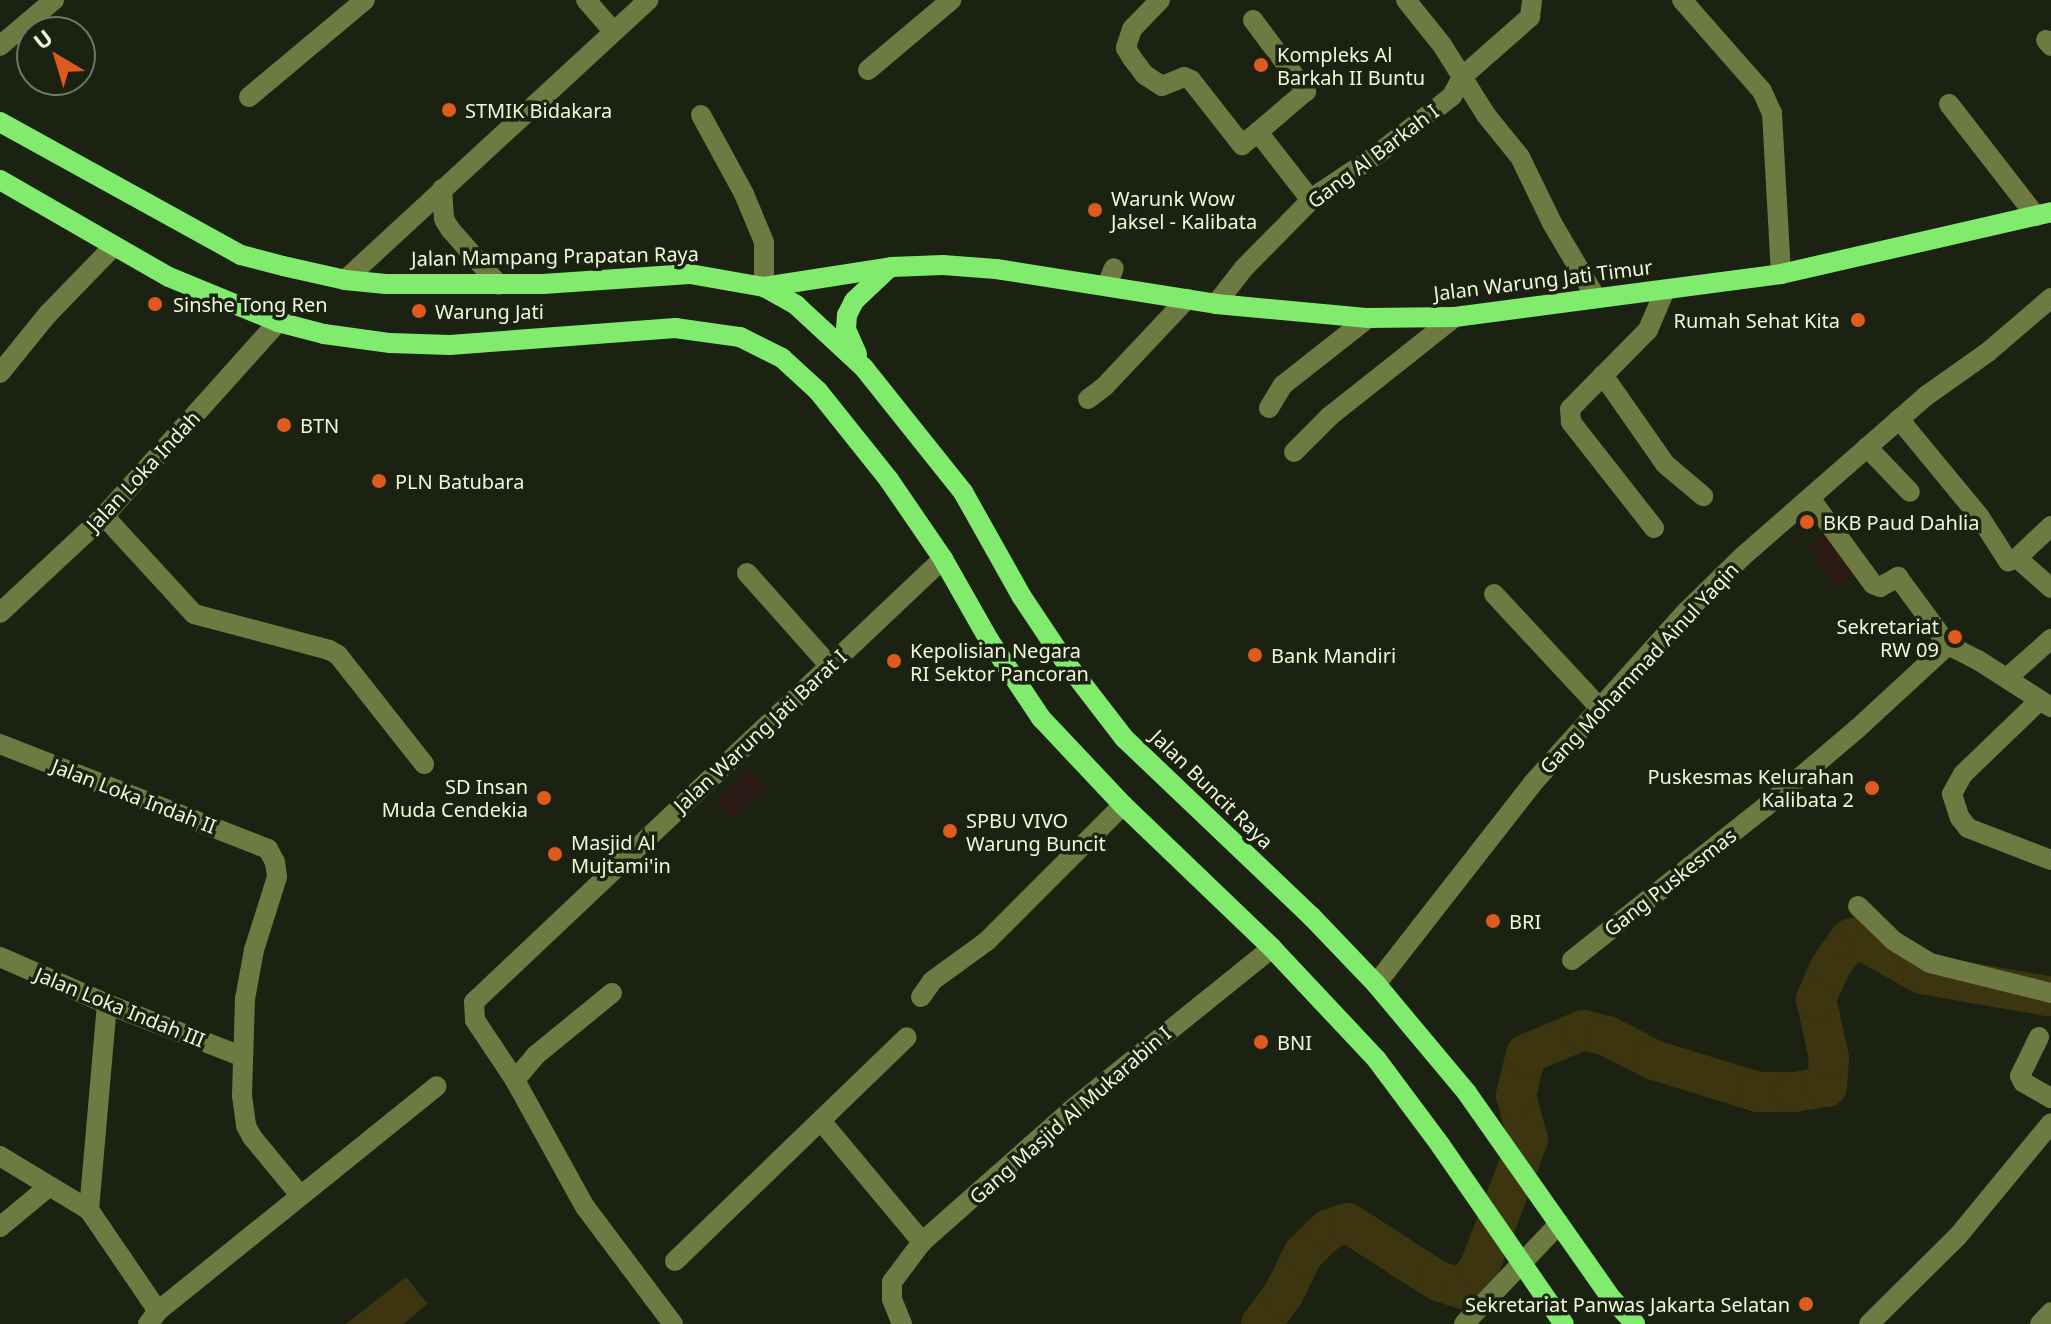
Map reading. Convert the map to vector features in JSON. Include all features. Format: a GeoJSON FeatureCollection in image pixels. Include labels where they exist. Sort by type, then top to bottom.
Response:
{"type":"FeatureCollection","features":[{"type":"Feature","properties":{"kind":"main road","name":"Jalan Mampang Prapatan Raya"},"geometry":{"type":"LineString","coordinates":[[0,122],[241,255],[345,280],[499,285],[690,274],[764,287]]}},
{"type":"Feature","properties":{"kind":"main road"},"geometry":{"type":"LineString","coordinates":[[0,180],[169,277],[278,322],[324,334],[390,343],[450,345],[675,328],[714,330],[740,337],[782,358],[801,373],[889,480],[943,559],[989,640],[1041,718],[1123,805],[1272,948],[1377,1060],[1477,1196],[1564,1324]]}},
{"type":"Feature","properties":{"kind":"main road","name":"Jalan Warung Jati Timur"},"geometry":{"type":"LineString","coordinates":[[764,287],[891,267],[996,269],[1110,277],[1216,304],[1368,318],[1455,317],[1595,296],[1781,274],[2043,214]]}},
{"type":"Feature","properties":{"kind":"main road"},"geometry":{"type":"LineString","coordinates":[[864,368],[846,329],[847,315],[854,301],[891,267]]}},
{"type":"Feature","properties":{"kind":"main road","name":"Jalan Buncit Raya"},"geometry":{"type":"LineString","coordinates":[[764,287],[796,305],[864,368],[963,492],[1022,597],[1064,660],[1124,738],[1311,916],[1376,984],[1459,1083],[1612,1299],[1635,1324]]}},
{"type":"Feature","properties":{"kind":"street"},"geometry":{"type":"LineString","coordinates":[[0,46],[54,0]]}},
{"type":"Feature","properties":{"kind":"street"},"geometry":{"type":"LineString","coordinates":[[249,97],[365,0]]}},
{"type":"Feature","properties":{"kind":"street"},"geometry":{"type":"LineString","coordinates":[[586,0],[613,31]]}},
{"type":"Feature","properties":{"kind":"street"},"geometry":{"type":"LineString","coordinates":[[345,280],[648,0]]}},
{"type":"Feature","properties":{"kind":"street"},"geometry":{"type":"LineString","coordinates":[[868,70],[951,0]]}},
{"type":"Feature","properties":{"kind":"street"},"geometry":{"type":"LineString","coordinates":[[1160,0],[1132,29],[1126,48],[1145,75],[1162,86],[1184,77],[1191,80],[1242,145],[1306,91],[1253,20]]}},
{"type":"Feature","properties":{"kind":"street"},"geometry":{"type":"LineString","coordinates":[[1406,0],[1442,45],[1486,115],[1520,157],[1552,223],[1595,296]]}},
{"type":"Feature","properties":{"kind":"street","name":"Gang Al Barkah I"},"geometry":{"type":"LineString","coordinates":[[1216,304],[1244,268],[1311,200],[1452,96],[1462,77],[1530,17],[1532,0]]}},
{"type":"Feature","properties":{"kind":"street"},"geometry":{"type":"LineString","coordinates":[[1682,0],[1762,91],[1772,113],[1781,274]]}},
{"type":"Feature","properties":{"kind":"street"},"geometry":{"type":"LineString","coordinates":[[1949,104],[2043,214]]}},
{"type":"Feature","properties":{"kind":"street"},"geometry":{"type":"LineString","coordinates":[[701,115],[744,194],[764,242],[764,287]]}},
{"type":"Feature","properties":{"kind":"street"},"geometry":{"type":"LineString","coordinates":[[1258,132],[1311,200]]}},
{"type":"Feature","properties":{"kind":"street"},"geometry":{"type":"LineString","coordinates":[[442,189],[444,219],[499,285]]}},
{"type":"Feature","properties":{"kind":"street"},"geometry":{"type":"LineString","coordinates":[[0,373],[48,314],[114,246]]}},
{"type":"Feature","properties":{"kind":"street"},"geometry":{"type":"LineString","coordinates":[[1654,528],[1571,422],[1570,409],[1648,330],[1665,290]]}},
{"type":"Feature","properties":{"kind":"street","name":"Gang Mohammad Ainul Yaqin"},"geometry":{"type":"LineString","coordinates":[[1376,984],[1533,783],[1686,612],[1899,419],[1988,352],[2051,298]]}},
{"type":"Feature","properties":{"kind":"street"},"geometry":{"type":"LineString","coordinates":[[1088,399],[1105,386],[1187,299]]}},
{"type":"Feature","properties":{"kind":"street"},"geometry":{"type":"LineString","coordinates":[[1294,452],[1330,416],[1455,317]]}},
{"type":"Feature","properties":{"kind":"street"},"geometry":{"type":"LineString","coordinates":[[1269,408],[1283,385],[1368,318]]}},
{"type":"Feature","properties":{"kind":"street","name":"Jalan Loka Indah"},"geometry":{"type":"LineString","coordinates":[[0,613],[104,516],[278,322]]}},
{"type":"Feature","properties":{"kind":"street"},"geometry":{"type":"LineString","coordinates":[[1603,375],[1665,464],[1703,496]]}},
{"type":"Feature","properties":{"kind":"street"},"geometry":{"type":"LineString","coordinates":[[1899,419],[1979,516],[2008,561],[2017,558],[2051,526]]}},
{"type":"Feature","properties":{"kind":"street"},"geometry":{"type":"LineString","coordinates":[[1867,447],[1910,492]]}},
{"type":"Feature","properties":{"kind":"street"},"geometry":{"type":"LineString","coordinates":[[1810,498],[1865,577],[1880,587],[1898,577],[1948,645],[2046,704],[1963,774],[1952,794],[1960,818],[1968,828],[2051,860]]}},
{"type":"Feature","properties":{"kind":"street"},"geometry":{"type":"LineString","coordinates":[[104,516],[194,614],[338,655],[424,764]]}},
{"type":"Feature","properties":{"kind":"street"},"geometry":{"type":"LineString","coordinates":[[2017,558],[2051,588]]}},
{"type":"Feature","properties":{"kind":"street","name":"Jalan Warung Jati Barat I"},"geometry":{"type":"LineString","coordinates":[[515,1080],[475,1020],[474,1002],[943,559]]}},
{"type":"Feature","properties":{"kind":"street"},"geometry":{"type":"LineString","coordinates":[[747,573],[829,665]]}},
{"type":"Feature","properties":{"kind":"street"},"geometry":{"type":"LineString","coordinates":[[1494,594],[1600,708]]}},
{"type":"Feature","properties":{"kind":"street"},"geometry":{"type":"LineString","coordinates":[[2007,678],[2051,639]]}},
{"type":"Feature","properties":{"kind":"street","name":"Gang Puskesmas"},"geometry":{"type":"LineString","coordinates":[[1572,960],[1776,797],[1948,645]]}},
{"type":"Feature","properties":{"kind":"street","name":"Jalan Loka Indah II"},"geometry":{"type":"LineString","coordinates":[[0,744],[268,849],[275,862],[277,877],[254,950],[245,999],[241,1056]]}},
{"type":"Feature","properties":{"kind":"street"},"geometry":{"type":"LineString","coordinates":[[921,997],[932,981],[987,941],[1123,805]]}},
{"type":"Feature","properties":{"kind":"street"},"geometry":{"type":"LineString","coordinates":[[1858,906],[1894,941],[1930,963],[2051,993]]}},
{"type":"Feature","properties":{"kind":"street","name":"Gang Masjid Al Mukarabin I"},"geometry":{"type":"LineString","coordinates":[[902,1324],[892,1299],[892,1282],[922,1242],[1071,1110],[1272,948]]}},
{"type":"Feature","properties":{"kind":"street","name":"Jalan Loka Indah III"},"geometry":{"type":"LineString","coordinates":[[0,957],[107,1004],[241,1056]]}},
{"type":"Feature","properties":{"kind":"street"},"geometry":{"type":"LineString","coordinates":[[612,993],[536,1055],[515,1080],[585,1207],[673,1324]]}},
{"type":"Feature","properties":{"kind":"street"},"geometry":{"type":"LineString","coordinates":[[89,1210],[107,1004]]}},
{"type":"Feature","properties":{"kind":"street"},"geometry":{"type":"LineString","coordinates":[[675,1261],[907,1037]]}},
{"type":"Feature","properties":{"kind":"street"},"geometry":{"type":"LineString","coordinates":[[2039,1037],[2020,1076],[2023,1082],[2051,1098]]}},
{"type":"Feature","properties":{"kind":"street"},"geometry":{"type":"LineString","coordinates":[[241,1056],[246,1126],[300,1195]]}},
{"type":"Feature","properties":{"kind":"street"},"geometry":{"type":"LineString","coordinates":[[0,1156],[47,1188],[89,1210],[153,1317],[437,1086]]}},
{"type":"Feature","properties":{"kind":"street"},"geometry":{"type":"LineString","coordinates":[[821,1121],[922,1242]]}},
{"type":"Feature","properties":{"kind":"street"},"geometry":{"type":"LineString","coordinates":[[1869,1324],[1958,1236],[2051,1123]]}},
{"type":"Feature","properties":{"kind":"street"},"geometry":{"type":"LineString","coordinates":[[0,1227],[47,1188]]}},
{"type":"Feature","properties":{"kind":"street"},"geometry":{"type":"LineString","coordinates":[[1464,1324],[1559,1224]]}},
{"type":"Feature","properties":{"kind":"street"},"geometry":{"type":"LineString","coordinates":[[2040,1324],[2051,1312]]}},
{"type":"Feature","properties":{"kind":"shaded area"},"geometry":{"type":"Polygon","coordinates":[[[1830,531],[1858,572],[1836,588],[1808,546],[1830,531]]]}},
{"type":"Feature","properties":{"kind":"shaded area"},"geometry":{"type":"Polygon","coordinates":[[[749,770],[766,789],[732,819],[715,801],[749,770]]]}},
{"type":"Feature","properties":{"kind":"shaded area"},"geometry":{"type":"Polygon","coordinates":[[[406,1277],[428,1304],[403,1324],[346,1324],[406,1277]]]}},
{"type":"Feature","properties":{"kind":"waterway"},"geometry":{"type":"LineString","coordinates":[[1261,1324],[1283,1295],[1303,1254],[1329,1229],[1348,1223],[1438,1281],[1462,1289],[1479,1269],[1528,1140],[1516,1095],[1526,1054],[1583,1030],[1607,1036],[1654,1060],[1758,1092],[1794,1092],[1827,1087],[1829,1058],[1816,999],[1831,966],[1850,939],[1863,936],[1870,945],[1922,974],[2047,996]]}},
{"type":"Feature","properties":{"kind":"place","name":"Kompleks Al Barkah II Buntu"},"geometry":{"type":"Point","coordinates":[1261,65]}},
{"type":"Feature","properties":{"kind":"place","name":"STMIK Bidakara"},"geometry":{"type":"Point","coordinates":[449,110]}},
{"type":"Feature","properties":{"kind":"place","name":"Warunk Wow Jaksel - Kalibata"},"geometry":{"type":"Point","coordinates":[1095,210]}},
{"type":"Feature","properties":{"kind":"place","name":"Sinshe Tong Ren"},"geometry":{"type":"Point","coordinates":[155,304]}},
{"type":"Feature","properties":{"kind":"place","name":"Warung Jati"},"geometry":{"type":"Point","coordinates":[419,311]}},
{"type":"Feature","properties":{"kind":"place","name":"Rumah Sehat Kita"},"geometry":{"type":"Point","coordinates":[1858,320]}},
{"type":"Feature","properties":{"kind":"place","name":"BTN"},"geometry":{"type":"Point","coordinates":[284,425]}},
{"type":"Feature","properties":{"kind":"place","name":"PLN Batubara"},"geometry":{"type":"Point","coordinates":[379,481]}},
{"type":"Feature","properties":{"kind":"place","name":"BKB Paud Dahlia"},"geometry":{"type":"Point","coordinates":[1807,522]}},
{"type":"Feature","properties":{"kind":"place","name":"Sekretariat RW 09"},"geometry":{"type":"Point","coordinates":[1955,637]}},
{"type":"Feature","properties":{"kind":"place","name":"Bank Mandiri"},"geometry":{"type":"Point","coordinates":[1255,655]}},
{"type":"Feature","properties":{"kind":"place","name":"Kepolisian Negara RI Sektor Pancoran"},"geometry":{"type":"Point","coordinates":[894,661]}},
{"type":"Feature","properties":{"kind":"place","name":"Puskesmas Kelurahan Kalibata 2"},"geometry":{"type":"Point","coordinates":[1872,788]}},
{"type":"Feature","properties":{"kind":"place","name":"SD Insan Muda Cendekia"},"geometry":{"type":"Point","coordinates":[544,798]}},
{"type":"Feature","properties":{"kind":"place","name":"SPBU VIVO Warung Buncit"},"geometry":{"type":"Point","coordinates":[950,831]}},
{"type":"Feature","properties":{"kind":"place","name":"Masjid Al Mujtami'in"},"geometry":{"type":"Point","coordinates":[555,854]}},
{"type":"Feature","properties":{"kind":"place","name":"BRI"},"geometry":{"type":"Point","coordinates":[1493,921]}},
{"type":"Feature","properties":{"kind":"place","name":"BNI"},"geometry":{"type":"Point","coordinates":[1261,1042]}},
{"type":"Feature","properties":{"kind":"place","name":"Sekretariat Panwas Jakarta Selatan"},"geometry":{"type":"Point","coordinates":[1806,1304]}}]}
